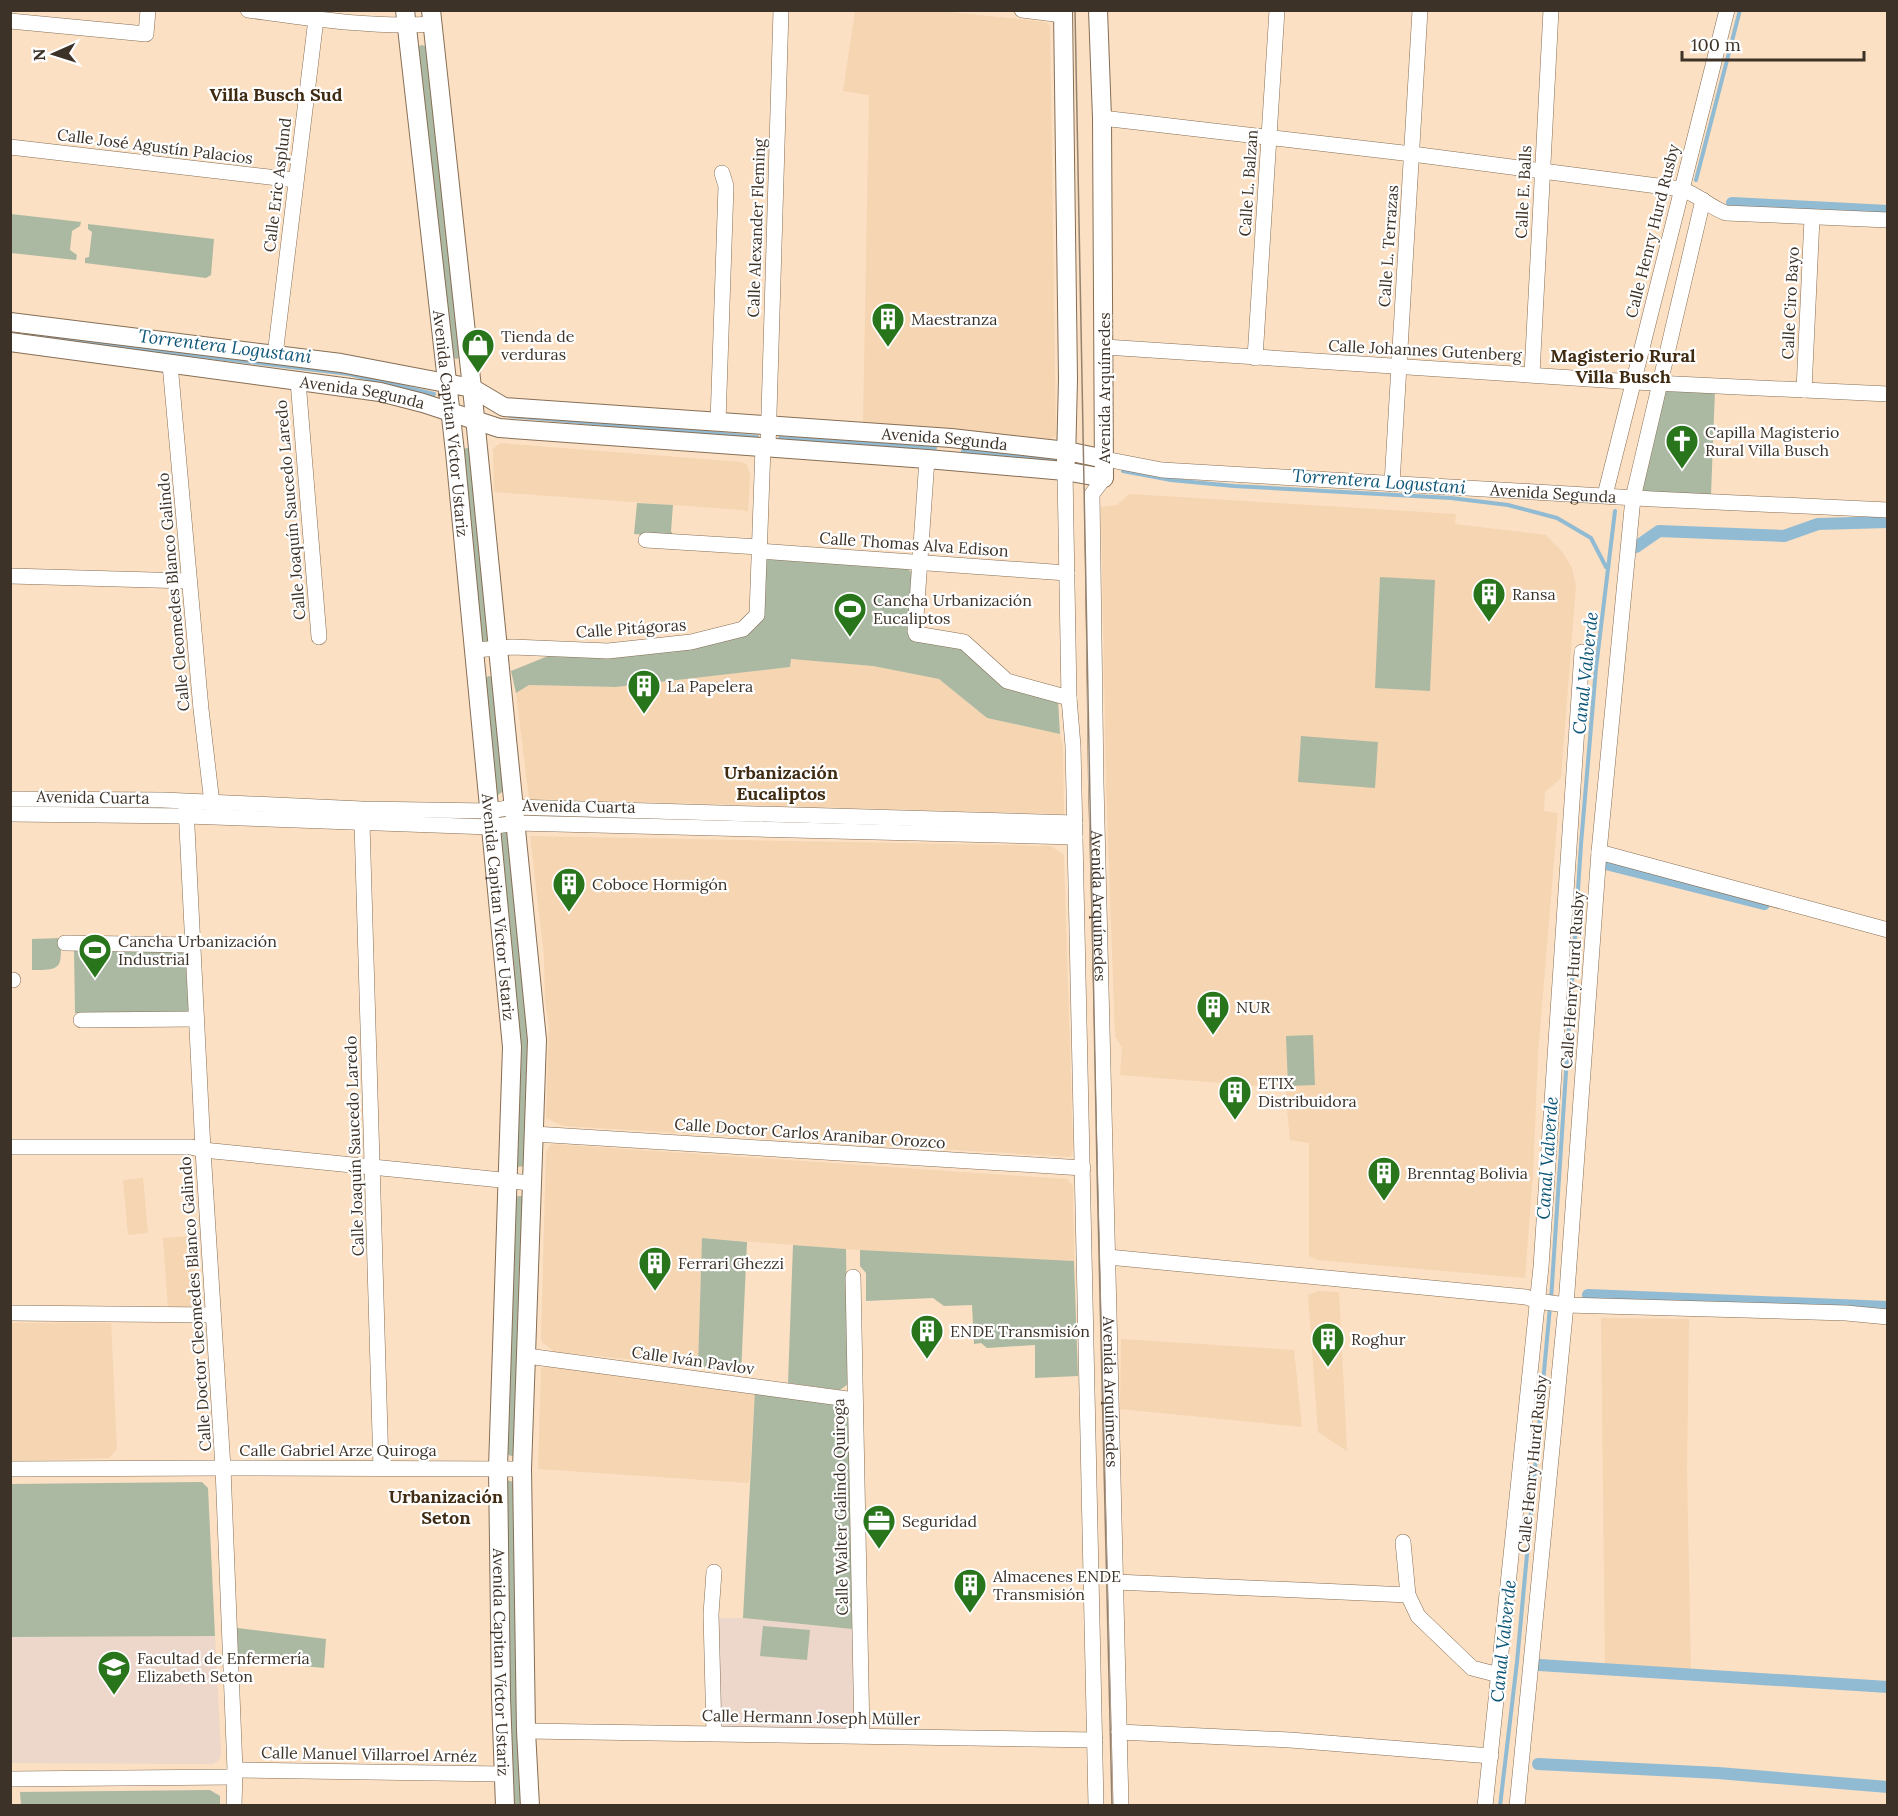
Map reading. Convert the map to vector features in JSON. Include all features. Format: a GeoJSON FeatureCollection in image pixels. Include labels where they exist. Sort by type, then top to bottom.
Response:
{"type":"FeatureCollection","features":[{"type":"Feature","properties":{"kind":"main road","name":"Avenida Arquímedes"},"geometry":{"type":"LineString","coordinates":[[1098,10],[1102,118],[1104,478]]}},
{"type":"Feature","properties":{"kind":"main road","name":"Avenida Arquímedes"},"geometry":{"type":"LineString","coordinates":[[1063,13],[1068,379],[1065,471]]}},
{"type":"Feature","properties":{"kind":"main road","name":"Avenida Capitan Víctor Ustariz"},"geometry":{"type":"LineString","coordinates":[[431,17],[472,388],[537,1040],[522,1469],[526,1731],[530,1806]]}},
{"type":"Feature","properties":{"kind":"main road","name":"Avenida Capitan Víctor Ustariz"},"geometry":{"type":"LineString","coordinates":[[405,18],[450,412],[512,1047],[498,1468],[502,1774],[505,1806]]}},
{"type":"Feature","properties":{"kind":"main road","name":"Avenida Segunda"},"geometry":{"type":"LineString","coordinates":[[10,322],[341,363],[472,388],[504,407],[951,438],[1067,451],[1105,459]]}},
{"type":"Feature","properties":{"kind":"main road","name":"Avenida Segunda"},"geometry":{"type":"LineString","coordinates":[[10,342],[380,392],[499,428],[927,459],[1065,471],[1104,478]]}},
{"type":"Feature","properties":{"kind":"main road"},"geometry":{"type":"LineString","coordinates":[[444,357],[456,363],[462,363],[468,358]]}},
{"type":"Feature","properties":{"kind":"main road"},"geometry":{"type":"LineString","coordinates":[[454,452],[462,442],[467,442],[478,452]]}},
{"type":"Feature","properties":{"kind":"street"},"geometry":{"type":"LineString","coordinates":[[10,21],[146,34],[148,10]]}},
{"type":"Feature","properties":{"kind":"street"},"geometry":{"type":"LineString","coordinates":[[248,10],[316,19],[431,17]]}},
{"type":"Feature","properties":{"kind":"street","name":"Calle Alexander Fleming"},"geometry":{"type":"LineString","coordinates":[[750,624],[757,615],[765,447],[769,426],[781,10]]}},
{"type":"Feature","properties":{"kind":"street"},"geometry":{"type":"LineString","coordinates":[[1022,10],[1063,13]]}},
{"type":"Feature","properties":{"kind":"street","name":"Calle L. Balzan"},"geometry":{"type":"LineString","coordinates":[[1255,358],[1277,10]]}},
{"type":"Feature","properties":{"kind":"street","name":"Calle L. Terrazas"},"geometry":{"type":"LineString","coordinates":[[1392,484],[1420,10]]}},
{"type":"Feature","properties":{"kind":"street","name":"Calle E. Balls"},"geometry":{"type":"LineString","coordinates":[[1532,375],[1551,10]]}},
{"type":"Feature","properties":{"kind":"street","name":"Calle Henry Hurd Rusby"},"geometry":{"type":"LineString","coordinates":[[1605,495],[1727,10]]}},
{"type":"Feature","properties":{"kind":"street","name":"Calle Eric Asplund"},"geometry":{"type":"LineString","coordinates":[[275,355],[316,19]]}},
{"type":"Feature","properties":{"kind":"street"},"geometry":{"type":"LineString","coordinates":[[1102,118],[1412,154],[1681,189],[1726,213],[1887,220]]}},
{"type":"Feature","properties":{"kind":"street","name":"Calle José Agustín Palacios"},"geometry":{"type":"LineString","coordinates":[[10,147],[295,180]]}},
{"type":"Feature","properties":{"kind":"street"},"geometry":{"type":"LineString","coordinates":[[718,422],[726,186],[722,173]]}},
{"type":"Feature","properties":{"kind":"street","name":"Calle Henry Hurd Rusby"},"geometry":{"type":"LineString","coordinates":[[1485,1806],[1499,1675],[1551,1303],[1599,852],[1633,498],[1703,200]]}},
{"type":"Feature","properties":{"kind":"street","name":"Calle Ciro Bayo"},"geometry":{"type":"LineString","coordinates":[[1804,390],[1812,218]]}},
{"type":"Feature","properties":{"kind":"street","name":"Calle Johannes Gutenberg"},"geometry":{"type":"LineString","coordinates":[[1104,346],[1634,382],[1887,394]]}},
{"type":"Feature","properties":{"kind":"street","name":"Calle Cleomedes Blanco Galindo"},"geometry":{"type":"LineString","coordinates":[[170,364],[201,709],[213,810]]}},
{"type":"Feature","properties":{"kind":"street","name":"Calle Joaquín Saucedo Laredo"},"geometry":{"type":"LineString","coordinates":[[298,381],[319,637]]}},
{"type":"Feature","properties":{"kind":"street"},"geometry":{"type":"LineString","coordinates":[[927,459],[916,634],[964,642],[1006,681],[1069,698]]}},
{"type":"Feature","properties":{"kind":"street","name":"Avenida Segunda"},"geometry":{"type":"LineString","coordinates":[[1105,459],[1162,470],[1633,498],[1887,510]]}},
{"type":"Feature","properties":{"kind":"street","name":"Avenida Arquímedes"},"geometry":{"type":"LineString","coordinates":[[1065,471],[1069,698],[1075,830],[1083,1168],[1096,1806]]}},
{"type":"Feature","properties":{"kind":"street","name":"Avenida Arquímedes"},"geometry":{"type":"LineString","coordinates":[[1104,478],[1092,494],[1096,807],[1121,1806]]}},
{"type":"Feature","properties":{"kind":"street","name":"Calle Thomas Alva Edison"},"geometry":{"type":"LineString","coordinates":[[646,540],[1067,573]]}},
{"type":"Feature","properties":{"kind":"street"},"geometry":{"type":"LineString","coordinates":[[10,576],[189,581]]}},
{"type":"Feature","properties":{"kind":"street","name":"Calle Pitágoras"},"geometry":{"type":"LineString","coordinates":[[474,650],[513,647],[608,651],[692,642],[733,633],[750,624]]}},
{"type":"Feature","properties":{"kind":"street","name":"Calle Henry Hurd Rusby"},"geometry":{"type":"LineString","coordinates":[[1517,1806],[1551,1303],[1541,1268],[1582,652]]}},
{"type":"Feature","properties":{"kind":"street","name":"Avenida Cuarta"},"geometry":{"type":"LineString","coordinates":[[10,799],[213,810],[362,809],[489,819]]}},
{"type":"Feature","properties":{"kind":"street","name":"Avenida Cuarta"},"geometry":{"type":"LineString","coordinates":[[10,814],[186,809]]}},
{"type":"Feature","properties":{"kind":"street","name":"Calle Doctor Cleomedes Blanco Galindo"},"geometry":{"type":"LineString","coordinates":[[186,809],[203,1150],[223,1467],[235,1773],[234,1806]]}},
{"type":"Feature","properties":{"kind":"street","name":"Avenida Cuarta"},"geometry":{"type":"LineString","coordinates":[[213,810],[362,823],[489,819],[515,815],[1075,830]]}},
{"type":"Feature","properties":{"kind":"street","name":"Calle Joaquín Saucedo Laredo"},"geometry":{"type":"LineString","coordinates":[[362,823],[381,1468]]}},
{"type":"Feature","properties":{"kind":"street"},"geometry":{"type":"LineString","coordinates":[[1599,852],[1887,930]]}},
{"type":"Feature","properties":{"kind":"street"},"geometry":{"type":"LineString","coordinates":[[65,943],[192,945]]}},
{"type":"Feature","properties":{"kind":"street"},"geometry":{"type":"LineString","coordinates":[[81,1020],[196,1020]]}},
{"type":"Feature","properties":{"kind":"street","name":"Calle Doctor Carlos Aranibar Orozco"},"geometry":{"type":"LineString","coordinates":[[534,1134],[1083,1168]]}},
{"type":"Feature","properties":{"kind":"street"},"geometry":{"type":"LineString","coordinates":[[10,1147],[191,1147],[531,1183]]}},
{"type":"Feature","properties":{"kind":"street"},"geometry":{"type":"LineString","coordinates":[[1108,1257],[1514,1296],[1551,1303],[1846,1313],[1887,1317]]}},
{"type":"Feature","properties":{"kind":"street","name":"Calle Walter Galindo Quiroga"},"geometry":{"type":"LineString","coordinates":[[853,1276],[862,1736]]}},
{"type":"Feature","properties":{"kind":"street"},"geometry":{"type":"LineString","coordinates":[[10,1313],[213,1315]]}},
{"type":"Feature","properties":{"kind":"street","name":"Calle Iván Pavlov"},"geometry":{"type":"LineString","coordinates":[[527,1356],[855,1400]]}},
{"type":"Feature","properties":{"kind":"street","name":"Calle Gabriel Arze Quiroga"},"geometry":{"type":"LineString","coordinates":[[10,1469],[223,1467],[522,1469]]}},
{"type":"Feature","properties":{"kind":"street"},"geometry":{"type":"LineString","coordinates":[[1403,1542],[1408,1595],[1418,1616],[1472,1668],[1499,1675]]}},
{"type":"Feature","properties":{"kind":"street"},"geometry":{"type":"LineString","coordinates":[[714,1572],[711,1614],[714,1733]]}},
{"type":"Feature","properties":{"kind":"street"},"geometry":{"type":"LineString","coordinates":[[1116,1582],[1408,1595]]}},
{"type":"Feature","properties":{"kind":"street","name":"Calle Hermann Joseph Müller"},"geometry":{"type":"LineString","coordinates":[[526,1731],[1095,1740]]}},
{"type":"Feature","properties":{"kind":"street"},"geometry":{"type":"LineString","coordinates":[[1119,1732],[1290,1740],[1491,1756]]}},
{"type":"Feature","properties":{"kind":"street","name":"Calle Manuel Villarroel Arnéz"},"geometry":{"type":"LineString","coordinates":[[10,1779],[235,1773],[502,1774]]}},
{"type":"Feature","properties":{"kind":"shaded area"},"geometry":{"type":"Polygon","coordinates":[[[855,11],[939,11],[1046,22],[1050,26],[1056,436],[1051,439],[863,424],[869,95],[843,91],[855,11]]]}},
{"type":"Feature","properties":{"kind":"shaded area"},"geometry":{"type":"Polygon","coordinates":[[[500,443],[742,462],[747,465],[750,475],[748,512],[494,492],[493,449],[500,443]]]}},
{"type":"Feature","properties":{"kind":"shaded area"},"geometry":{"type":"Polygon","coordinates":[[[1129,494],[1456,514],[1455,524],[1546,535],[1562,551],[1572,568],[1576,585],[1561,778],[1545,792],[1544,811],[1558,813],[1538,1054],[1533,1175],[1525,1278],[1317,1260],[1309,1256],[1309,1143],[1290,1140],[1285,1088],[1120,1075],[1122,1048],[1115,1036],[1106,783],[1101,507],[1117,505],[1129,494]]]}},
{"type":"Feature","properties":{"kind":"shaded area","name":"La Papelera"},"geometry":{"type":"Polygon","coordinates":[[[790,659],[873,666],[939,679],[987,718],[1060,734],[1063,746],[1064,814],[529,799],[516,693],[529,685],[616,687],[789,667],[790,659]]]}},
{"type":"Feature","properties":{"kind":"shaded area"},"geometry":{"type":"Polygon","coordinates":[[[530,836],[1051,846],[1064,855],[1073,1149],[1071,1157],[563,1126],[546,1118],[549,1025],[545,1001],[544,956],[530,836]]]}},
{"type":"Feature","properties":{"kind":"shaded area"},"geometry":{"type":"Polygon","coordinates":[[[551,1144],[1067,1179],[1073,1186],[1074,1261],[860,1250],[702,1238],[698,1366],[555,1352],[543,1343],[541,1338],[546,1152],[551,1144]]]}},
{"type":"Feature","properties":{"kind":"shaded area"},"geometry":{"type":"Polygon","coordinates":[[[143,1178],[148,1233],[128,1235],[123,1180],[143,1178]]]}},
{"type":"Feature","properties":{"kind":"shaded area"},"geometry":{"type":"Polygon","coordinates":[[[192,1236],[197,1306],[168,1308],[163,1238],[192,1236]]]}},
{"type":"Feature","properties":{"kind":"shaded area","name":"Roghur"},"geometry":{"type":"Polygon","coordinates":[[[1318,1291],[1339,1292],[1347,1451],[1318,1432],[1308,1295],[1318,1291]]]}},
{"type":"Feature","properties":{"kind":"shaded area"},"geometry":{"type":"Polygon","coordinates":[[[1601,1318],[1689,1319],[1687,1471],[1691,1671],[1605,1664],[1601,1318]]]}},
{"type":"Feature","properties":{"kind":"shaded area"},"geometry":{"type":"Polygon","coordinates":[[[10,1323],[111,1323],[117,1449],[109,1458],[13,1461],[11,1458],[10,1323]]]}},
{"type":"Feature","properties":{"kind":"shaded area"},"geometry":{"type":"Polygon","coordinates":[[[1121,1339],[1294,1350],[1302,1427],[1120,1409],[1121,1339]]]}},
{"type":"Feature","properties":{"kind":"shaded area"},"geometry":{"type":"Polygon","coordinates":[[[551,1366],[755,1394],[749,1483],[538,1469],[541,1368],[551,1366]]]}},
{"type":"Feature","properties":{"kind":"shaded area"},"geometry":{"type":"Polygon","coordinates":[[[719,1618],[743,1618],[852,1629],[854,1726],[847,1732],[724,1728],[721,1719],[719,1618]]]}},
{"type":"Feature","properties":{"kind":"shaded area","name":"Facultad de Enfermería Elizabeth Seton"},"geometry":{"type":"Polygon","coordinates":[[[215,1636],[221,1754],[219,1760],[213,1764],[11,1763],[10,1637],[215,1636]]]}},
{"type":"Feature","properties":{"kind":"green space"},"geometry":{"type":"Polygon","coordinates":[[[426,46],[460,358],[456,359],[453,357],[418,47],[426,46]]]}},
{"type":"Feature","properties":{"kind":"green space"},"geometry":{"type":"Polygon","coordinates":[[[11,214],[81,222],[80,226],[72,231],[70,250],[77,255],[76,260],[11,253],[11,214]]]}},
{"type":"Feature","properties":{"kind":"green space"},"geometry":{"type":"Polygon","coordinates":[[[88,224],[214,239],[211,275],[206,278],[85,263],[85,258],[89,257],[92,232],[88,229],[88,224]]]}},
{"type":"Feature","properties":{"kind":"green space"},"geometry":{"type":"Polygon","coordinates":[[[1670,388],[1715,390],[1711,495],[1647,492],[1641,489],[1662,395],[1670,388]]]}},
{"type":"Feature","properties":{"kind":"green space"},"geometry":{"type":"Polygon","coordinates":[[[470,448],[489,643],[482,644],[463,449],[470,448]]]}},
{"type":"Feature","properties":{"kind":"green space"},"geometry":{"type":"Polygon","coordinates":[[[637,503],[673,505],[671,531],[674,537],[634,534],[637,503]]]}},
{"type":"Feature","properties":{"kind":"green space"},"geometry":{"type":"Polygon","coordinates":[[[769,559],[907,569],[913,573],[908,632],[962,647],[1010,688],[1058,700],[1060,734],[987,718],[939,679],[873,666],[791,659],[790,667],[616,687],[529,685],[516,693],[511,671],[548,656],[599,656],[745,635],[755,628],[760,620],[764,595],[764,562],[769,559]]]}},
{"type":"Feature","properties":{"kind":"green space"},"geometry":{"type":"Polygon","coordinates":[[[1380,577],[1435,580],[1430,691],[1375,688],[1380,577]]]}},
{"type":"Feature","properties":{"kind":"green space"},"geometry":{"type":"Polygon","coordinates":[[[492,677],[505,790],[498,795],[496,794],[485,678],[492,677]]]}},
{"type":"Feature","properties":{"kind":"green space"},"geometry":{"type":"Polygon","coordinates":[[[1301,736],[1378,742],[1375,788],[1298,782],[1301,736]]]}},
{"type":"Feature","properties":{"kind":"green space"},"geometry":{"type":"Polygon","coordinates":[[[500,830],[508,830],[530,1037],[525,1166],[517,1167],[500,830]]]}},
{"type":"Feature","properties":{"kind":"green space"},"geometry":{"type":"Polygon","coordinates":[[[61,938],[61,956],[58,965],[50,969],[32,970],[32,939],[61,938]]]}},
{"type":"Feature","properties":{"kind":"green space"},"geometry":{"type":"Polygon","coordinates":[[[74,949],[185,950],[189,1014],[75,1013],[74,949]]]}},
{"type":"Feature","properties":{"kind":"green space"},"geometry":{"type":"Polygon","coordinates":[[[1313,1035],[1315,1085],[1288,1086],[1286,1036],[1313,1035]]]}},
{"type":"Feature","properties":{"kind":"green space"},"geometry":{"type":"Polygon","coordinates":[[[523,1196],[515,1455],[511,1456],[507,1454],[515,1197],[523,1196]]]}},
{"type":"Feature","properties":{"kind":"green space"},"geometry":{"type":"Polygon","coordinates":[[[702,1238],[747,1242],[741,1374],[698,1366],[702,1238]]]}},
{"type":"Feature","properties":{"kind":"green space"},"geometry":{"type":"Polygon","coordinates":[[[793,1245],[846,1249],[848,1384],[840,1390],[788,1383],[793,1245]]]}},
{"type":"Feature","properties":{"kind":"green space"},"geometry":{"type":"Polygon","coordinates":[[[860,1250],[1074,1261],[1078,1376],[1035,1378],[1035,1345],[987,1348],[981,1343],[974,1344],[972,1305],[944,1306],[933,1298],[866,1301],[866,1273],[860,1266],[860,1250]]]}},
{"type":"Feature","properties":{"kind":"green space"},"geometry":{"type":"Polygon","coordinates":[[[755,1390],[846,1405],[849,1411],[852,1629],[743,1618],[755,1390]]]}},
{"type":"Feature","properties":{"kind":"green space"},"geometry":{"type":"Polygon","coordinates":[[[506,1480],[514,1482],[523,1805],[512,1805],[506,1480]]]}},
{"type":"Feature","properties":{"kind":"green space"},"geometry":{"type":"Polygon","coordinates":[[[202,1482],[208,1488],[215,1636],[11,1637],[11,1484],[202,1482]]]}},
{"type":"Feature","properties":{"kind":"green space"},"geometry":{"type":"Polygon","coordinates":[[[763,1626],[810,1630],[807,1660],[760,1656],[763,1626]]]}},
{"type":"Feature","properties":{"kind":"green space"},"geometry":{"type":"Polygon","coordinates":[[[237,1628],[326,1639],[324,1668],[238,1660],[237,1628]]]}},
{"type":"Feature","properties":{"kind":"green space"},"geometry":{"type":"Polygon","coordinates":[[[210,1790],[220,1796],[220,1805],[21,1805],[20,1792],[210,1790]]]}},
{"type":"Feature","properties":{"kind":"waterway","name":"Canal Valverde"},"geometry":{"type":"LineString","coordinates":[[1696,180],[1740,10]]}},
{"type":"Feature","properties":{"kind":"waterway"},"geometry":{"type":"LineString","coordinates":[[1732,203],[1888,211]]}},
{"type":"Feature","properties":{"kind":"waterway","name":"Torrentera Logustani"},"geometry":{"type":"LineString","coordinates":[[26,335],[349,374],[434,394]]}},
{"type":"Feature","properties":{"kind":"waterway","name":"Torrentera Logustani"},"geometry":{"type":"LineString","coordinates":[[510,416],[757,437]]}},
{"type":"Feature","properties":{"kind":"waterway","name":"Torrentera Logustani"},"geometry":{"type":"LineString","coordinates":[[780,438],[935,448]]}},
{"type":"Feature","properties":{"kind":"waterway","name":"Torrentera Logustani"},"geometry":{"type":"LineString","coordinates":[[963,451],[1057,460]]}},
{"type":"Feature","properties":{"kind":"waterway","name":"Torrentera Logustani"},"geometry":{"type":"LineString","coordinates":[[1123,471],[1171,480],[1234,486],[1451,498],[1508,505],[1557,518],[1591,538],[1606,567]]}},
{"type":"Feature","properties":{"kind":"waterway","name":"Canal Valverde"},"geometry":{"type":"LineString","coordinates":[[1551,1300],[1581,844],[1596,668],[1615,511]]}},
{"type":"Feature","properties":{"kind":"waterway"},"geometry":{"type":"LineString","coordinates":[[1636,547],[1659,531],[1784,536],[1818,524],[1888,522]]}},
{"type":"Feature","properties":{"kind":"waterway"},"geometry":{"type":"LineString","coordinates":[[1606,864],[1764,904]]}},
{"type":"Feature","properties":{"kind":"waterway"},"geometry":{"type":"LineString","coordinates":[[1588,1295],[1888,1307]]}},
{"type":"Feature","properties":{"kind":"waterway","name":"Canal Valverde"},"geometry":{"type":"LineString","coordinates":[[1500,1806],[1517,1662],[1550,1307]]}},
{"type":"Feature","properties":{"kind":"waterway"},"geometry":{"type":"LineString","coordinates":[[1539,1665],[1888,1687]]}},
{"type":"Feature","properties":{"kind":"waterway"},"geometry":{"type":"LineString","coordinates":[[1538,1764],[1718,1773],[1888,1787]]}},
{"type":"Feature","properties":{"kind":"tram line"},"geometry":{"type":"LineString","coordinates":[[1075,10],[1097,1169],[1112,1806]]}},
{"type":"Feature","properties":{"kind":"place","name":"Maestranza"},"geometry":{"type":"Point","coordinates":[888,348]}},
{"type":"Feature","properties":{"kind":"place","name":"Tienda de verduras"},"geometry":{"type":"Point","coordinates":[478,374]}},
{"type":"Feature","properties":{"kind":"place","name":"Capilla Magisterio Rural Villa Busch"},"geometry":{"type":"Point","coordinates":[1682,470]}},
{"type":"Feature","properties":{"kind":"place","name":"Ransa"},"geometry":{"type":"Point","coordinates":[1489,623]}},
{"type":"Feature","properties":{"kind":"place","name":"Cancha Urbanización Eucaliptos"},"geometry":{"type":"Point","coordinates":[850,638]}},
{"type":"Feature","properties":{"kind":"place","name":"La Papelera"},"geometry":{"type":"Point","coordinates":[644,715]}},
{"type":"Feature","properties":{"kind":"place","name":"Coboce Hormigón"},"geometry":{"type":"Point","coordinates":[569,913]}},
{"type":"Feature","properties":{"kind":"place","name":"Cancha Urbanización Industrial"},"geometry":{"type":"Point","coordinates":[95,979]}},
{"type":"Feature","properties":{"kind":"place","name":"NUR"},"geometry":{"type":"Point","coordinates":[1213,1036]}},
{"type":"Feature","properties":{"kind":"place","name":"ETIX Distribuidora"},"geometry":{"type":"Point","coordinates":[1235,1121]}},
{"type":"Feature","properties":{"kind":"place","name":"Brenntag Bolivia"},"geometry":{"type":"Point","coordinates":[1384,1202]}},
{"type":"Feature","properties":{"kind":"place","name":"Ferrari Ghezzi"},"geometry":{"type":"Point","coordinates":[655,1292]}},
{"type":"Feature","properties":{"kind":"place","name":"ENDE Transmisión"},"geometry":{"type":"Point","coordinates":[927,1360]}},
{"type":"Feature","properties":{"kind":"place","name":"Roghur"},"geometry":{"type":"Point","coordinates":[1328,1368]}},
{"type":"Feature","properties":{"kind":"place","name":"Seguridad"},"geometry":{"type":"Point","coordinates":[879,1550]}},
{"type":"Feature","properties":{"kind":"place","name":"Almacenes ENDE Transmisión"},"geometry":{"type":"Point","coordinates":[970,1614]}},
{"type":"Feature","properties":{"kind":"place","name":"Facultad de Enfermería Elizabeth Seton"},"geometry":{"type":"Point","coordinates":[114,1696]}},
{"type":"Feature","properties":{"kind":"district","name":"Villa Busch Sud"},"geometry":{"type":"Point","coordinates":[276,94]}},
{"type":"Feature","properties":{"kind":"district","name":"Magisterio Rural Villa Busch"},"geometry":{"type":"Point","coordinates":[1623,365]}},
{"type":"Feature","properties":{"kind":"district","name":"Urbanización Eucaliptos"},"geometry":{"type":"Point","coordinates":[781,782]}},
{"type":"Feature","properties":{"kind":"district","name":"Urbanización Seton"},"geometry":{"type":"Point","coordinates":[446,1506]}}]}
